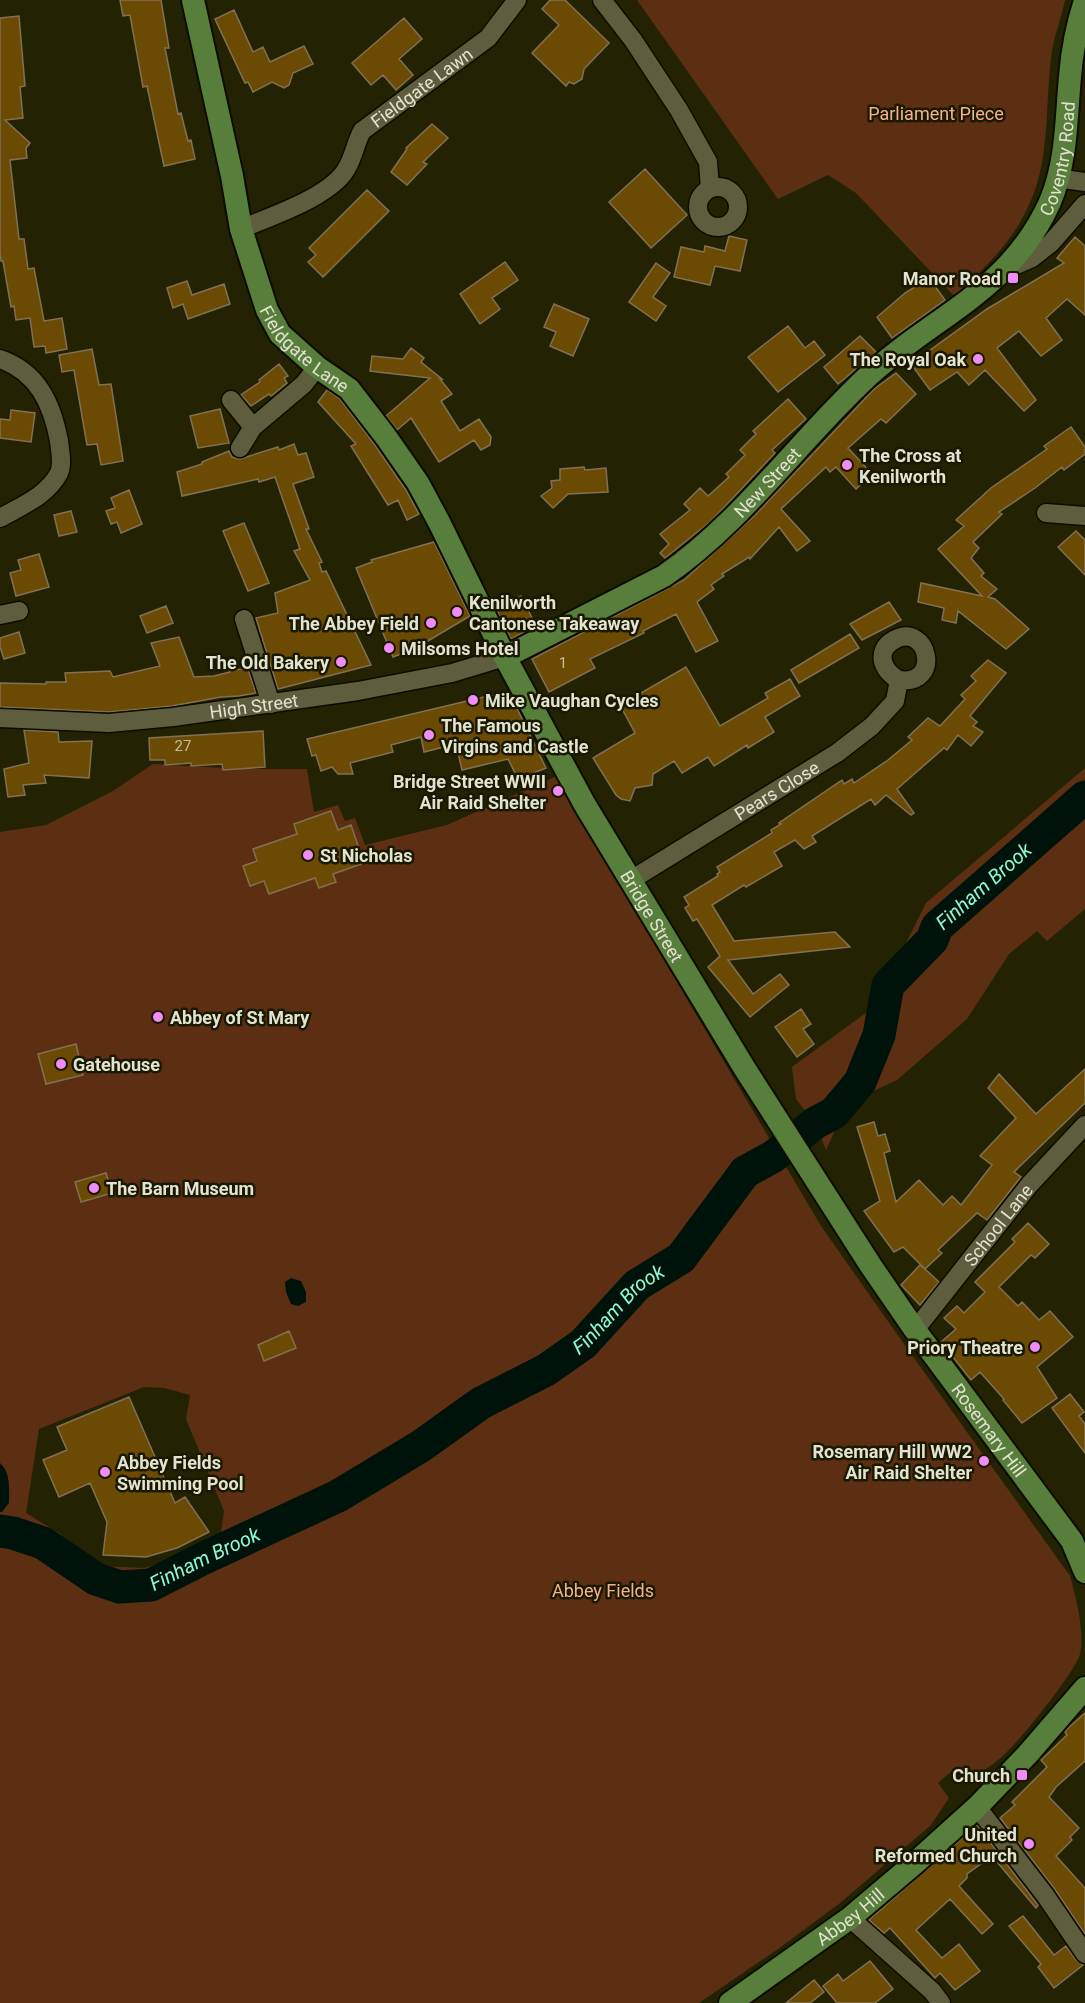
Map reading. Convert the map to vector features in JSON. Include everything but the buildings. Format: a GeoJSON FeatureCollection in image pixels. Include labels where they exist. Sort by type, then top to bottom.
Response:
{"type":"FeatureCollection","features":[{"type":"Feature","properties":{"kind":"main road","name":"Fieldgate Lane"},"geometry":{"type":"LineString","coordinates":[[193,0],[232,176],[241,229],[267,310],[280,334],[317,367],[349,389],[386,436],[418,483],[505,657]]}},
{"type":"Feature","properties":{"kind":"main road","name":"Coventry Road"},"geometry":{"type":"LineString","coordinates":[[1005,270],[1039,222],[1058,178],[1064,150],[1072,58],[1085,1]]}},
{"type":"Feature","properties":{"kind":"main road","name":"New Street"},"geometry":{"type":"LineString","coordinates":[[505,657],[664,576],[680,565],[729,522],[866,378],[966,303],[1005,270]]}},
{"type":"Feature","properties":{"kind":"main road","name":"Bridge Street"},"geometry":{"type":"LineString","coordinates":[[505,657],[585,805],[808,1169]]}},
{"type":"Feature","properties":{"kind":"main road","name":"Rosemary Hill"},"geometry":{"type":"LineString","coordinates":[[808,1169],[915,1330],[1072,1541],[1085,1572]]}},
{"type":"Feature","properties":{"kind":"main road","name":"Abbey Hill"},"geometry":{"type":"LineString","coordinates":[[730,2003],[850,1918],[977,1807],[1027,1755],[1085,1688]]}},
{"type":"Feature","properties":{"kind":"street","name":"Fieldgate Lawn"},"geometry":{"type":"LineString","coordinates":[[241,229],[325,192],[339,179],[348,166],[362,131],[488,38],[518,0]]}},
{"type":"Feature","properties":{"kind":"street"},"geometry":{"type":"LineString","coordinates":[[602,0],[633,40],[679,110],[708,162],[710,188]]}},
{"type":"Feature","properties":{"kind":"street"},"geometry":{"type":"LineString","coordinates":[[1058,178],[1085,182]]}},
{"type":"Feature","properties":{"kind":"street"},"geometry":{"type":"LineString","coordinates":[[1005,270],[1032,258],[1051,243],[1085,204]]}},
{"type":"Feature","properties":{"kind":"street"},"geometry":{"type":"LineString","coordinates":[[0,359],[31,376],[46,396],[55,419],[61,451],[60,472],[43,493],[0,518]]}},
{"type":"Feature","properties":{"kind":"street"},"geometry":{"type":"LineString","coordinates":[[240,448],[253,427],[304,384],[317,367]]}},
{"type":"Feature","properties":{"kind":"street"},"geometry":{"type":"LineString","coordinates":[[231,400],[253,427]]}},
{"type":"Feature","properties":{"kind":"street"},"geometry":{"type":"LineString","coordinates":[[1046,513],[1085,516]]}},
{"type":"Feature","properties":{"kind":"street"},"geometry":{"type":"LineString","coordinates":[[0,615],[19,611]]}},
{"type":"Feature","properties":{"kind":"street"},"geometry":{"type":"LineString","coordinates":[[244,619],[271,704]]}},
{"type":"Feature","properties":{"kind":"street","name":"High Street"},"geometry":{"type":"LineString","coordinates":[[0,718],[109,723],[173,717],[358,691],[452,673],[505,657]]}},
{"type":"Feature","properties":{"kind":"street","name":"Pears Close"},"geometry":{"type":"LineString","coordinates":[[631,880],[837,753],[872,726],[895,701],[899,680]]}},
{"type":"Feature","properties":{"kind":"street","name":"School Lane"},"geometry":{"type":"LineString","coordinates":[[915,1330],[1030,1184],[1085,1125]]}},
{"type":"Feature","properties":{"kind":"street"},"geometry":{"type":"LineString","coordinates":[[977,1807],[1045,1895],[1085,1954]]}},
{"type":"Feature","properties":{"kind":"street"},"geometry":{"type":"LineString","coordinates":[[850,1918],[932,1991],[941,2003]]}},
{"type":"Feature","properties":{"kind":"green space","name":"Parliament Piece"},"geometry":{"type":"Polygon","coordinates":[[[637,0],[1065,0],[1052,51],[1042,164],[1030,204],[1019,224],[997,253],[955,297],[856,193],[828,175],[778,199],[637,0]]]}},
{"type":"Feature","properties":{"kind":"green space","name":"Abbey Fields"},"geometry":{"type":"Polygon","coordinates":[[[153,764],[242,769],[307,769],[314,812],[338,805],[345,821],[355,818],[365,845],[447,825],[557,776],[821,1226],[1070,1576],[1081,1625],[1080,1654],[1057,1692],[1017,1741],[995,1763],[970,1777],[955,1768],[938,1783],[949,1798],[931,1825],[840,1903],[699,2003],[0,2003],[0,832],[46,825],[113,791],[153,764]],[[144,1387],[39,1429],[26,1513],[62,1535],[59,1540],[99,1566],[144,1568],[180,1557],[221,1533],[224,1511],[186,1419],[190,1395],[164,1388],[144,1387]]]}},
{"type":"Feature","properties":{"kind":"green space"},"geometry":{"type":"Polygon","coordinates":[[[1085,768],[1085,909],[1047,941],[1037,931],[1009,954],[967,1019],[897,1080],[865,1095],[841,1117],[826,1150],[815,1123],[796,1099],[792,1067],[867,1012],[926,903],[1085,768]]]}},
{"type":"Feature","properties":{"kind":"shaded area"},"geometry":{"type":"Polygon","coordinates":[[[291,1278],[301,1281],[306,1292],[306,1302],[298,1306],[291,1304],[286,1292],[285,1282],[291,1278]]]}},
{"type":"Feature","properties":{"kind":"shaded area"},"geometry":{"type":"Polygon","coordinates":[[[0,1463],[8,1476],[9,1487],[9,1503],[2,1512],[0,1512],[0,1463]]]}},
{"type":"Feature","properties":{"kind":"waterway","name":"Finham Brook"},"geometry":{"type":"LineString","coordinates":[[0,1531],[43,1543],[96,1579],[120,1587],[151,1585],[338,1496],[421,1446],[481,1403],[546,1370],[583,1344],[637,1285],[681,1258],[745,1172],[774,1156],[815,1123],[834,1113],[860,1082],[879,1035],[888,985],[932,940],[937,927],[1085,797]]}},
{"type":"Feature","properties":{"kind":"place","name":"Manor Road"},"geometry":{"type":"Point","coordinates":[1013,278]}},
{"type":"Feature","properties":{"kind":"place","name":"The Royal Oak"},"geometry":{"type":"Point","coordinates":[978,359]}},
{"type":"Feature","properties":{"kind":"place","name":"The Cross at Kenilworth"},"geometry":{"type":"Point","coordinates":[847,465]}},
{"type":"Feature","properties":{"kind":"place","name":"Kenilworth Cantonese Takeaway"},"geometry":{"type":"Point","coordinates":[457,612]}},
{"type":"Feature","properties":{"kind":"place","name":"The Abbey Field"},"geometry":{"type":"Point","coordinates":[431,623]}},
{"type":"Feature","properties":{"kind":"place","name":"Milsoms Hotel"},"geometry":{"type":"Point","coordinates":[389,648]}},
{"type":"Feature","properties":{"kind":"place","name":"The Old Bakery"},"geometry":{"type":"Point","coordinates":[341,662]}},
{"type":"Feature","properties":{"kind":"place","name":"Mike Vaughan Cycles"},"geometry":{"type":"Point","coordinates":[473,700]}},
{"type":"Feature","properties":{"kind":"place","name":"The Famous Virgins and Castle"},"geometry":{"type":"Point","coordinates":[429,735]}},
{"type":"Feature","properties":{"kind":"place","name":"Bridge Street WWII Air Raid Shelter"},"geometry":{"type":"Point","coordinates":[558,791]}},
{"type":"Feature","properties":{"kind":"place","name":"St Nicholas"},"geometry":{"type":"Point","coordinates":[308,855]}},
{"type":"Feature","properties":{"kind":"place","name":"Abbey of St Mary"},"geometry":{"type":"Point","coordinates":[158,1017]}},
{"type":"Feature","properties":{"kind":"place","name":"Gatehouse"},"geometry":{"type":"Point","coordinates":[61,1064]}},
{"type":"Feature","properties":{"kind":"place","name":"The Barn Museum"},"geometry":{"type":"Point","coordinates":[94,1188]}},
{"type":"Feature","properties":{"kind":"place","name":"Priory Theatre"},"geometry":{"type":"Point","coordinates":[1035,1347]}},
{"type":"Feature","properties":{"kind":"place","name":"Rosemary Hill WW2 Air Raid Shelter"},"geometry":{"type":"Point","coordinates":[984,1461]}},
{"type":"Feature","properties":{"kind":"place","name":"Abbey Fields Swimming Pool"},"geometry":{"type":"Point","coordinates":[105,1472]}},
{"type":"Feature","properties":{"kind":"place","name":"Church"},"geometry":{"type":"Point","coordinates":[1022,1775]}},
{"type":"Feature","properties":{"kind":"place","name":"United Reformed Church"},"geometry":{"type":"Point","coordinates":[1029,1844]}}]}
